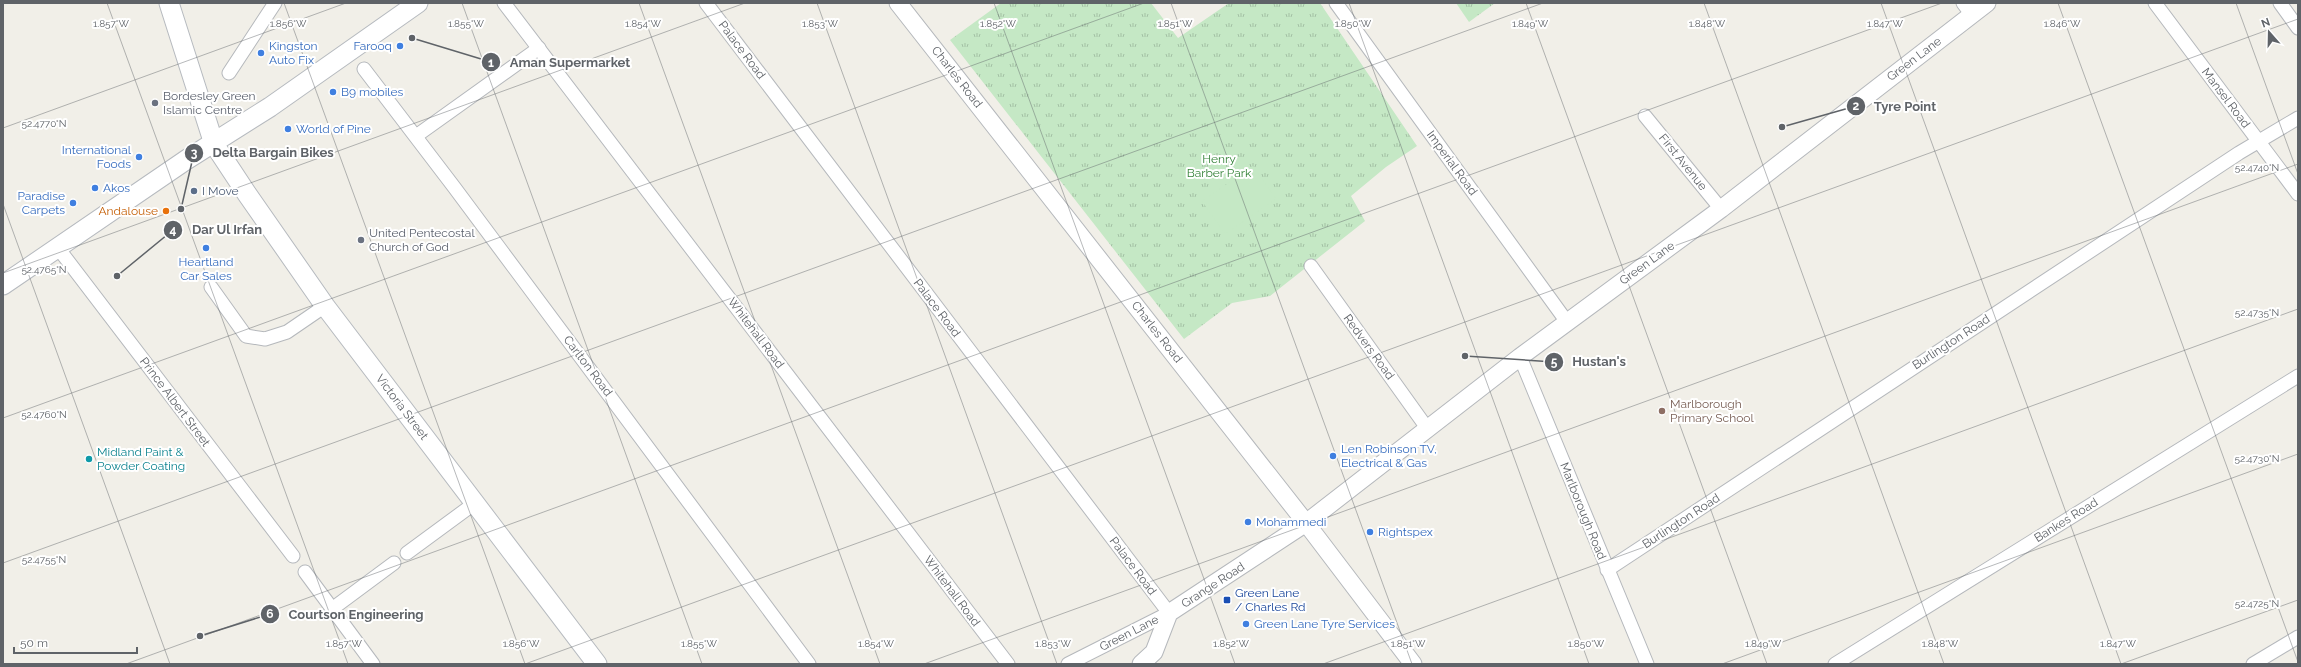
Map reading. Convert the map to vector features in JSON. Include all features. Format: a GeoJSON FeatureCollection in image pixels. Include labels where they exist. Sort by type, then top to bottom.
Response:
{"type":"FeatureCollection","features":[{"type":"Feature","properties":{"kind":"main road","name":"Victoria Street"},"geometry":{"type":"LineString","coordinates":[[169,3],[214,144],[325,306],[597,664]]}},
{"type":"Feature","properties":{"kind":"main road"},"geometry":{"type":"LineString","coordinates":[[3,285],[186,160],[214,144],[418,3]]}},
{"type":"Feature","properties":{"kind":"street"},"geometry":{"type":"LineString","coordinates":[[228,73],[274,3]]}},
{"type":"Feature","properties":{"kind":"street","name":"Whitehall Road"},"geometry":{"type":"LineString","coordinates":[[504,3],[1008,664]]}},
{"type":"Feature","properties":{"kind":"street","name":"Palace Road"},"geometry":{"type":"LineString","coordinates":[[706,3],[1169,613]]}},
{"type":"Feature","properties":{"kind":"street","name":"Charles Road"},"geometry":{"type":"LineString","coordinates":[[898,3],[1306,523],[1413,664]]}},
{"type":"Feature","properties":{"kind":"street","name":"Imperial Road"},"geometry":{"type":"LineString","coordinates":[[1336,3],[1567,322]]}},
{"type":"Feature","properties":{"kind":"street","name":"Green Lane"},"geometry":{"type":"LineString","coordinates":[[1306,523],[1520,357],[1721,209],[1967,9],[1987,3]]}},
{"type":"Feature","properties":{"kind":"street","name":"Mansel Road"},"geometry":{"type":"LineString","coordinates":[[2155,3],[2298,194]]}},
{"type":"Feature","properties":{"kind":"street"},"geometry":{"type":"LineString","coordinates":[[2280,3],[2298,28]]}},
{"type":"Feature","properties":{"kind":"street"},"geometry":{"type":"LineString","coordinates":[[416,136],[539,48]]}},
{"type":"Feature","properties":{"kind":"street","name":"Carlton Road"},"geometry":{"type":"LineString","coordinates":[[364,70],[416,136],[809,664]]}},
{"type":"Feature","properties":{"kind":"street","name":"First Avenue"},"geometry":{"type":"LineString","coordinates":[[1645,116],[1721,209]]}},
{"type":"Feature","properties":{"kind":"street","name":"Burlington Road"},"geometry":{"type":"LineString","coordinates":[[1607,570],[2239,153],[2298,118]]}},
{"type":"Feature","properties":{"kind":"street","name":"Prince Albert Street"},"geometry":{"type":"LineString","coordinates":[[58,248],[293,556]]}},
{"type":"Feature","properties":{"kind":"street","name":"Redvers Road"},"geometry":{"type":"LineString","coordinates":[[1311,266],[1427,428]]}},
{"type":"Feature","properties":{"kind":"street"},"geometry":{"type":"LineString","coordinates":[[210,287],[246,336],[265,339],[287,332],[325,306]]}},
{"type":"Feature","properties":{"kind":"street","name":"Marlborough Road"},"geometry":{"type":"LineString","coordinates":[[1520,357],[1647,664]]}},
{"type":"Feature","properties":{"kind":"street","name":"Bankes Road"},"geometry":{"type":"LineString","coordinates":[[1835,664],[2298,376]]}},
{"type":"Feature","properties":{"kind":"street"},"geometry":{"type":"LineString","coordinates":[[407,553],[475,503]]}},
{"type":"Feature","properties":{"kind":"street","name":"Grange Road"},"geometry":{"type":"LineString","coordinates":[[1141,664],[1154,652],[1169,613],[1306,523]]}},
{"type":"Feature","properties":{"kind":"street"},"geometry":{"type":"LineString","coordinates":[[332,609],[394,563]]}},
{"type":"Feature","properties":{"kind":"street"},"geometry":{"type":"LineString","coordinates":[[305,572],[373,664]]}},
{"type":"Feature","properties":{"kind":"street","name":"Green Lane"},"geometry":{"type":"LineString","coordinates":[[1068,664],[1169,613]]}},
{"type":"Feature","properties":{"kind":"street"},"geometry":{"type":"LineString","coordinates":[[2253,664],[2298,636]]}},
{"type":"Feature","properties":{"kind":"green space","name":"Henry Barber Park"},"geometry":{"type":"Polygon","coordinates":[[[1001,3],[1151,3],[1178,38],[1229,3],[1320,3],[1417,146],[1386,167],[1351,196],[1365,221],[1270,296],[1232,303],[1184,339],[950,40],[1001,3]]]}},
{"type":"Feature","properties":{"kind":"green space"},"geometry":{"type":"Polygon","coordinates":[[[1456,3],[1495,3],[1469,22],[1456,3]]]}},
{"type":"Feature","properties":{"kind":"green space"},"geometry":{"type":"Polygon","coordinates":[[[1253,166],[1276,199],[1225,234],[1202,201],[1253,166]]]}},
{"type":"Feature","properties":{"kind":"place","name":"Aman Supermarket"},"geometry":{"type":"Point","coordinates":[412,38]}},
{"type":"Feature","properties":{"kind":"place","name":"Farooq"},"geometry":{"type":"Point","coordinates":[400,46]}},
{"type":"Feature","properties":{"kind":"place","name":"Kingston Auto Fix"},"geometry":{"type":"Point","coordinates":[261,53]}},
{"type":"Feature","properties":{"kind":"place","name":"B9 mobiles"},"geometry":{"type":"Point","coordinates":[333,92]}},
{"type":"Feature","properties":{"kind":"place","name":"Bordesley Green Islamic Centre"},"geometry":{"type":"Point","coordinates":[155,103]}},
{"type":"Feature","properties":{"kind":"place","name":"Tyre Point"},"geometry":{"type":"Point","coordinates":[1782,127]}},
{"type":"Feature","properties":{"kind":"place","name":"World of Pine"},"geometry":{"type":"Point","coordinates":[288,129]}},
{"type":"Feature","properties":{"kind":"place","name":"International Foods"},"geometry":{"type":"Point","coordinates":[139,157]}},
{"type":"Feature","properties":{"kind":"place","name":"Akos"},"geometry":{"type":"Point","coordinates":[95,188]}},
{"type":"Feature","properties":{"kind":"place","name":"I Move"},"geometry":{"type":"Point","coordinates":[194,191]}},
{"type":"Feature","properties":{"kind":"place","name":"Paradise Carpets"},"geometry":{"type":"Point","coordinates":[73,203]}},
{"type":"Feature","properties":{"kind":"place","name":"Delta Bargain Bikes"},"geometry":{"type":"Point","coordinates":[181,209]}},
{"type":"Feature","properties":{"kind":"place","name":"Andalouse"},"geometry":{"type":"Point","coordinates":[166,211]}},
{"type":"Feature","properties":{"kind":"place","name":"United Pentecostal Church of God"},"geometry":{"type":"Point","coordinates":[361,240]}},
{"type":"Feature","properties":{"kind":"place","name":"Heartland Car Sales"},"geometry":{"type":"Point","coordinates":[206,248]}},
{"type":"Feature","properties":{"kind":"place","name":"Dar Ul Irfan"},"geometry":{"type":"Point","coordinates":[117,276]}},
{"type":"Feature","properties":{"kind":"place","name":"Hustan's"},"geometry":{"type":"Point","coordinates":[1465,356]}},
{"type":"Feature","properties":{"kind":"place","name":"Marlborough Primary School"},"geometry":{"type":"Point","coordinates":[1662,411]}},
{"type":"Feature","properties":{"kind":"place","name":"Len Robinson TV, Electrical & Gas"},"geometry":{"type":"Point","coordinates":[1333,456]}},
{"type":"Feature","properties":{"kind":"place","name":"Midland Paint & Powder Coating"},"geometry":{"type":"Point","coordinates":[89,459]}},
{"type":"Feature","properties":{"kind":"place","name":"Mohammedi"},"geometry":{"type":"Point","coordinates":[1248,522]}},
{"type":"Feature","properties":{"kind":"place","name":"Rightspex"},"geometry":{"type":"Point","coordinates":[1370,532]}},
{"type":"Feature","properties":{"kind":"place","name":"Green Lane / Charles Rd"},"geometry":{"type":"Point","coordinates":[1227,600]}},
{"type":"Feature","properties":{"kind":"place","name":"Green Lane Tyre Services"},"geometry":{"type":"Point","coordinates":[1246,624]}},
{"type":"Feature","properties":{"kind":"place","name":"Courtson Engineering"},"geometry":{"type":"Point","coordinates":[200,636]}}]}
